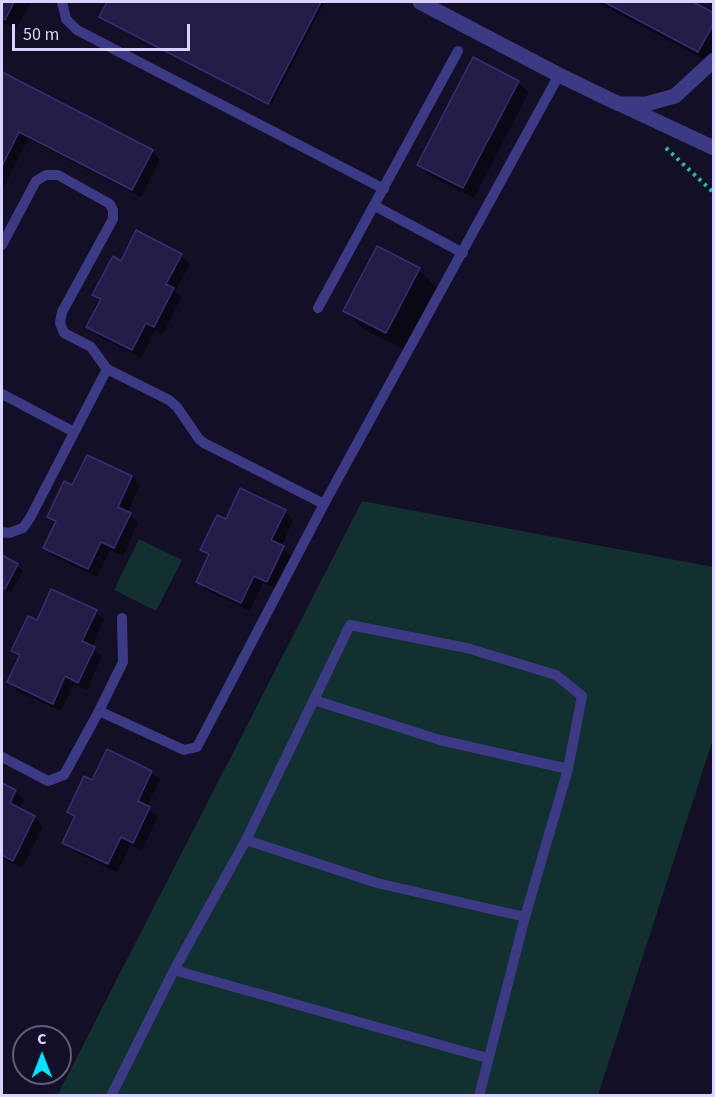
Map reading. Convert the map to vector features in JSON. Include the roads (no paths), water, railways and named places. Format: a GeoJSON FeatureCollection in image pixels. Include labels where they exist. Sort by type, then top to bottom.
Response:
{"type":"FeatureCollection","features":[{"type":"Feature","properties":{"kind":"street"},"geometry":{"type":"LineString","coordinates":[[420,2],[559,75],[714,148]]}},
{"type":"Feature","properties":{"kind":"street"},"geometry":{"type":"LineString","coordinates":[[619,104],[646,104],[675,96],[714,60]]}},
{"type":"Feature","properties":{"kind":"lane"},"geometry":{"type":"LineString","coordinates":[[62,2],[66,19],[77,30],[384,189]]}},
{"type":"Feature","properties":{"kind":"lane"},"geometry":{"type":"LineString","coordinates":[[318,308],[458,51]]}},
{"type":"Feature","properties":{"kind":"lane"},"geometry":{"type":"LineString","coordinates":[[99,711],[184,750],[197,747],[324,504],[559,75]]}},
{"type":"Feature","properties":{"kind":"lane"},"geometry":{"type":"LineString","coordinates":[[2,245],[36,181],[46,175],[58,176],[110,204],[113,219],[62,312],[60,323],[64,333],[90,347],[107,369],[169,400],[204,443],[324,504]]}},
{"type":"Feature","properties":{"kind":"lane"},"geometry":{"type":"LineString","coordinates":[[375,206],[463,253]]}},
{"type":"Feature","properties":{"kind":"lane"},"geometry":{"type":"LineString","coordinates":[[2,532],[9,533],[23,528],[107,369]]}},
{"type":"Feature","properties":{"kind":"lane"},"geometry":{"type":"LineString","coordinates":[[2,394],[74,432]]}},
{"type":"Feature","properties":{"kind":"lane"},"geometry":{"type":"LineString","coordinates":[[2,757],[48,781],[64,775],[123,662],[122,618]]}},
{"type":"Feature","properties":{"kind":"lane"},"geometry":{"type":"LineString","coordinates":[[111,1095],[174,970],[246,840],[350,625],[467,648],[556,675],[582,696],[568,769],[525,917],[479,1095]]}},
{"type":"Feature","properties":{"kind":"lane"},"geometry":{"type":"LineString","coordinates":[[314,700],[440,740],[568,769]]}},
{"type":"Feature","properties":{"kind":"lane"},"geometry":{"type":"LineString","coordinates":[[246,840],[377,883],[525,917]]}},
{"type":"Feature","properties":{"kind":"lane"},"geometry":{"type":"LineString","coordinates":[[174,970],[487,1058]]}}]}
